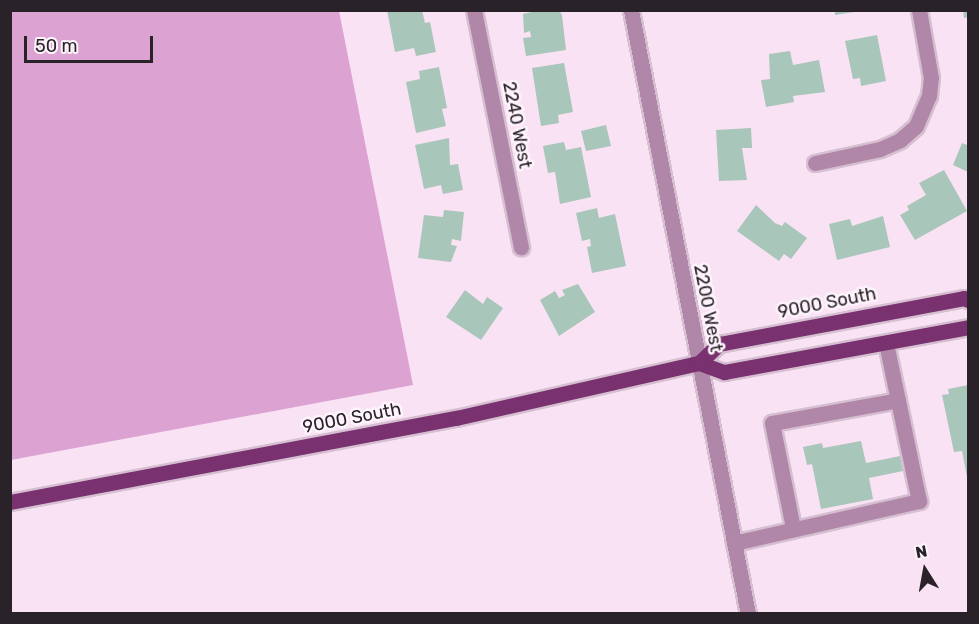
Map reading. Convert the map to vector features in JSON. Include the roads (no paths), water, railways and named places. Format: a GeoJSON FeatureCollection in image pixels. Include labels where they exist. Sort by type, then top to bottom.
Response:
{"type":"FeatureCollection","features":[{"type":"Feature","properties":{"kind":"main road","name":"9000 South"},"geometry":{"type":"LineString","coordinates":[[10,502],[456,418],[699,363],[719,344],[964,298],[969,300]]}},
{"type":"Feature","properties":{"kind":"main road","name":"9000 South"},"geometry":{"type":"LineString","coordinates":[[699,363],[724,372],[969,327]]}},
{"type":"Feature","properties":{"kind":"street","name":"2240 West"},"geometry":{"type":"LineString","coordinates":[[474,10],[521,247]]}},
{"type":"Feature","properties":{"kind":"street","name":"2200 West"},"geometry":{"type":"LineString","coordinates":[[631,10],[748,614]]}},
{"type":"Feature","properties":{"kind":"street"},"geometry":{"type":"LineString","coordinates":[[815,163],[880,149],[900,140],[916,126],[929,96],[931,78],[919,10]]}},
{"type":"Feature","properties":{"kind":"street"},"geometry":{"type":"LineString","coordinates":[[734,543],[919,501],[885,342]]}},
{"type":"Feature","properties":{"kind":"street"},"geometry":{"type":"LineString","coordinates":[[793,528],[772,423],[898,400]]}}]}
